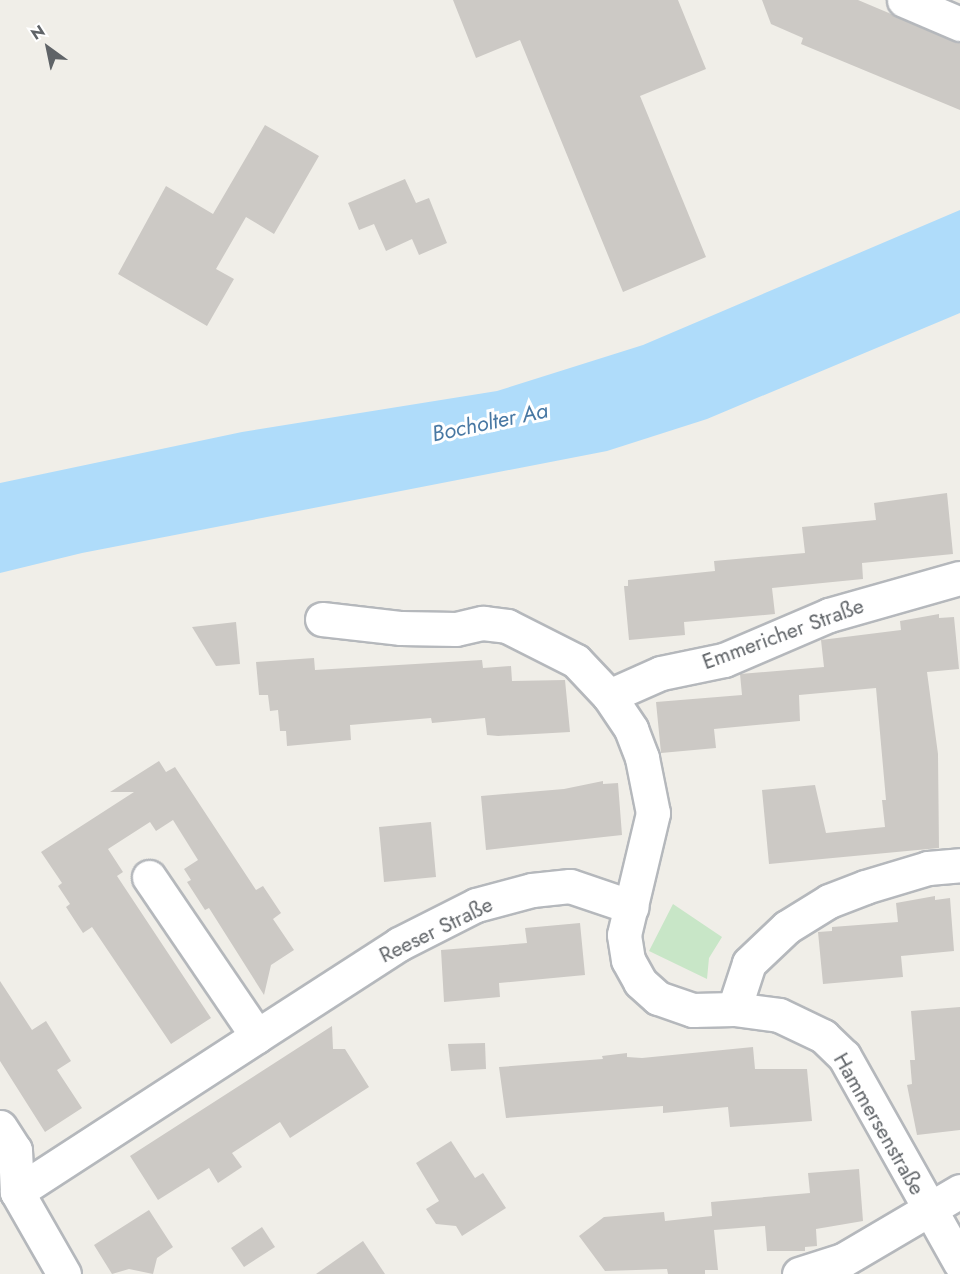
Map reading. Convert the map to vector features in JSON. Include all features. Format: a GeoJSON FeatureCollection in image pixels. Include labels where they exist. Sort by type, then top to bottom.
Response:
{"type":"FeatureCollection","features":[{"type":"Feature","properties":{"kind":"street"},"geometry":{"type":"LineString","coordinates":[[904,0],[960,24]]}},
{"type":"Feature","properties":{"kind":"street","name":"Emmericher Straße"},"geometry":{"type":"LineString","coordinates":[[609,696],[661,673],[724,660],[829,615],[960,578]]}},
{"type":"Feature","properties":{"kind":"street","name":"Hammersenstraße"},"geometry":{"type":"LineString","coordinates":[[322,620],[401,628],[456,629],[483,623],[507,626],[576,662],[609,696],[631,729],[642,758],[653,813],[624,935],[628,960],[640,982],[658,998],[693,1010],[734,1009],[779,1015],[823,1036],[844,1056],[960,1263]]}},
{"type":"Feature","properties":{"kind":"street"},"geometry":{"type":"LineString","coordinates":[[734,1009],[749,963],[787,927],[829,901],[865,887],[928,868],[960,865]]}},
{"type":"Feature","properties":{"kind":"street"},"geometry":{"type":"LineString","coordinates":[[149,877],[256,1036]]}},
{"type":"Feature","properties":{"kind":"street","name":"Reeser Straße"},"geometry":{"type":"LineString","coordinates":[[17,1192],[399,944],[476,905],[531,890],[570,886],[632,907]]}},
{"type":"Feature","properties":{"kind":"street"},"geometry":{"type":"LineString","coordinates":[[0,1127],[15,1150],[17,1192],[64,1274]]}},
{"type":"Feature","properties":{"kind":"street"},"geometry":{"type":"LineString","coordinates":[[799,1274],[843,1260],[960,1191]]}},
{"type":"Feature","properties":{"kind":"green space"},"geometry":{"type":"Polygon","coordinates":[[[673,904],[722,937],[709,958],[707,979],[649,951],[673,904]]]}},
{"type":"Feature","properties":{"kind":"water","name":"Bocholter Aa"},"geometry":{"type":"Polygon","coordinates":[[[960,210],[960,313],[707,419],[607,451],[82,553],[0,573],[0,483],[242,432],[497,391],[643,345],[960,210]]]}},
{"type":"Feature","properties":{"kind":"building"},"geometry":{"type":"Polygon","coordinates":[[[453,0],[678,0],[706,69],[640,96],[706,257],[623,292],[520,40],[476,58],[453,0]]]}},
{"type":"Feature","properties":{"kind":"building"},"geometry":{"type":"Polygon","coordinates":[[[762,0],[858,0],[960,43],[960,110],[801,44],[803,38],[771,24],[762,0]]]}},
{"type":"Feature","properties":{"kind":"building"},"geometry":{"type":"Polygon","coordinates":[[[265,125],[319,156],[274,234],[246,217],[216,269],[234,279],[207,326],[118,274],[166,186],[213,214],[265,125]]]}},
{"type":"Feature","properties":{"kind":"building"},"geometry":{"type":"Polygon","coordinates":[[[405,179],[416,203],[429,198],[447,243],[419,255],[412,239],[386,251],[374,224],[359,230],[348,203],[405,179]]]}},
{"type":"Feature","properties":{"kind":"building"},"geometry":{"type":"Polygon","coordinates":[[[947,493],[953,554],[862,563],[863,579],[772,588],[775,614],[684,622],[685,635],[629,640],[624,586],[628,586],[628,580],[715,571],[714,561],[805,553],[802,527],[876,520],[874,503],[947,493]]]}},
{"type":"Feature","properties":{"kind":"building"},"geometry":{"type":"Polygon","coordinates":[[[939,614],[939,618],[954,617],[959,669],[927,672],[938,754],[939,848],[769,864],[762,790],[815,785],[826,833],[885,827],[882,800],[886,800],[876,688],[799,695],[800,721],[714,729],[716,748],[661,753],[656,702],[742,695],[740,674],[824,667],[821,640],[901,630],[900,621],[939,614]]]}},
{"type":"Feature","properties":{"kind":"building"},"geometry":{"type":"Polygon","coordinates":[[[236,622],[240,664],[216,666],[192,627],[236,622]]]}},
{"type":"Feature","properties":{"kind":"building"},"geometry":{"type":"Polygon","coordinates":[[[314,658],[315,670],[482,660],[483,668],[511,666],[512,681],[565,680],[570,732],[487,735],[485,718],[432,723],[431,718],[350,725],[351,740],[287,746],[286,731],[280,731],[278,710],[270,711],[268,695],[259,695],[256,662],[314,658]]]}},
{"type":"Feature","properties":{"kind":"building"},"geometry":{"type":"Polygon","coordinates":[[[159,761],[166,772],[175,767],[256,890],[263,886],[281,913],[273,919],[294,950],[271,965],[264,995],[209,908],[205,910],[187,882],[191,880],[184,869],[198,860],[173,820],[156,831],[150,822],[108,849],[123,872],[117,876],[211,1018],[171,1044],[92,927],[83,933],[66,907],[70,904],[58,886],[62,883],[41,852],[134,792],[110,792],[159,761]]]}},
{"type":"Feature","properties":{"kind":"building"},"geometry":{"type":"Polygon","coordinates":[[[603,781],[603,784],[618,783],[622,835],[486,850],[481,796],[564,789],[603,781]]]}},
{"type":"Feature","properties":{"kind":"building"},"geometry":{"type":"Polygon","coordinates":[[[431,822],[436,877],[384,882],[379,827],[431,822]]]}},
{"type":"Feature","properties":{"kind":"building"},"geometry":{"type":"Polygon","coordinates":[[[935,896],[935,900],[950,898],[954,951],[901,956],[903,977],[823,984],[818,932],[832,931],[832,927],[898,922],[896,903],[935,896]]]}},
{"type":"Feature","properties":{"kind":"building"},"geometry":{"type":"Polygon","coordinates":[[[580,923],[585,975],[499,983],[500,997],[444,1002],[441,950],[527,943],[525,928],[580,923]]]}},
{"type":"Feature","properties":{"kind":"building"},"geometry":{"type":"Polygon","coordinates":[[[0,981],[32,1030],[46,1021],[71,1061],[57,1070],[82,1108],[45,1132],[0,1061],[0,981]]]}},
{"type":"Feature","properties":{"kind":"building"},"geometry":{"type":"Polygon","coordinates":[[[960,1007],[960,1130],[917,1135],[907,1085],[912,1084],[910,1060],[915,1060],[911,1011],[960,1007]]]}},
{"type":"Feature","properties":{"kind":"building"},"geometry":{"type":"Polygon","coordinates":[[[332,1026],[333,1049],[345,1049],[369,1087],[290,1138],[280,1122],[232,1153],[242,1167],[218,1183],[209,1168],[158,1200],[130,1156],[332,1026]]]}},
{"type":"Feature","properties":{"kind":"building"},"geometry":{"type":"Polygon","coordinates":[[[485,1043],[486,1069],[451,1071],[448,1044],[485,1043]]]}},
{"type":"Feature","properties":{"kind":"building"},"geometry":{"type":"Polygon","coordinates":[[[753,1047],[755,1069],[807,1069],[812,1121],[730,1127],[728,1107],[663,1113],[663,1106],[506,1118],[499,1067],[603,1059],[602,1056],[627,1053],[627,1057],[642,1058],[753,1047]]]}},
{"type":"Feature","properties":{"kind":"building"},"geometry":{"type":"Polygon","coordinates":[[[451,1141],[475,1178],[483,1173],[506,1208],[462,1236],[456,1226],[436,1224],[426,1209],[439,1201],[416,1163],[451,1141]]]}},
{"type":"Feature","properties":{"kind":"building"},"geometry":{"type":"Polygon","coordinates":[[[859,1169],[863,1221],[816,1229],[817,1246],[805,1247],[805,1251],[767,1251],[765,1226],[714,1230],[718,1270],[705,1270],[705,1274],[668,1274],[667,1269],[605,1271],[579,1236],[604,1217],[664,1212],[665,1221],[712,1216],[711,1202],[810,1193],[808,1173],[859,1169]]]}},
{"type":"Feature","properties":{"kind":"building"},"geometry":{"type":"Polygon","coordinates":[[[149,1210],[173,1247],[157,1258],[153,1274],[129,1269],[112,1274],[94,1245],[149,1210]]]}},
{"type":"Feature","properties":{"kind":"building"},"geometry":{"type":"Polygon","coordinates":[[[262,1227],[275,1247],[244,1267],[231,1248],[262,1227]]]}},
{"type":"Feature","properties":{"kind":"building"},"geometry":{"type":"Polygon","coordinates":[[[363,1241],[385,1274],[316,1274],[363,1241]]]}}]}
